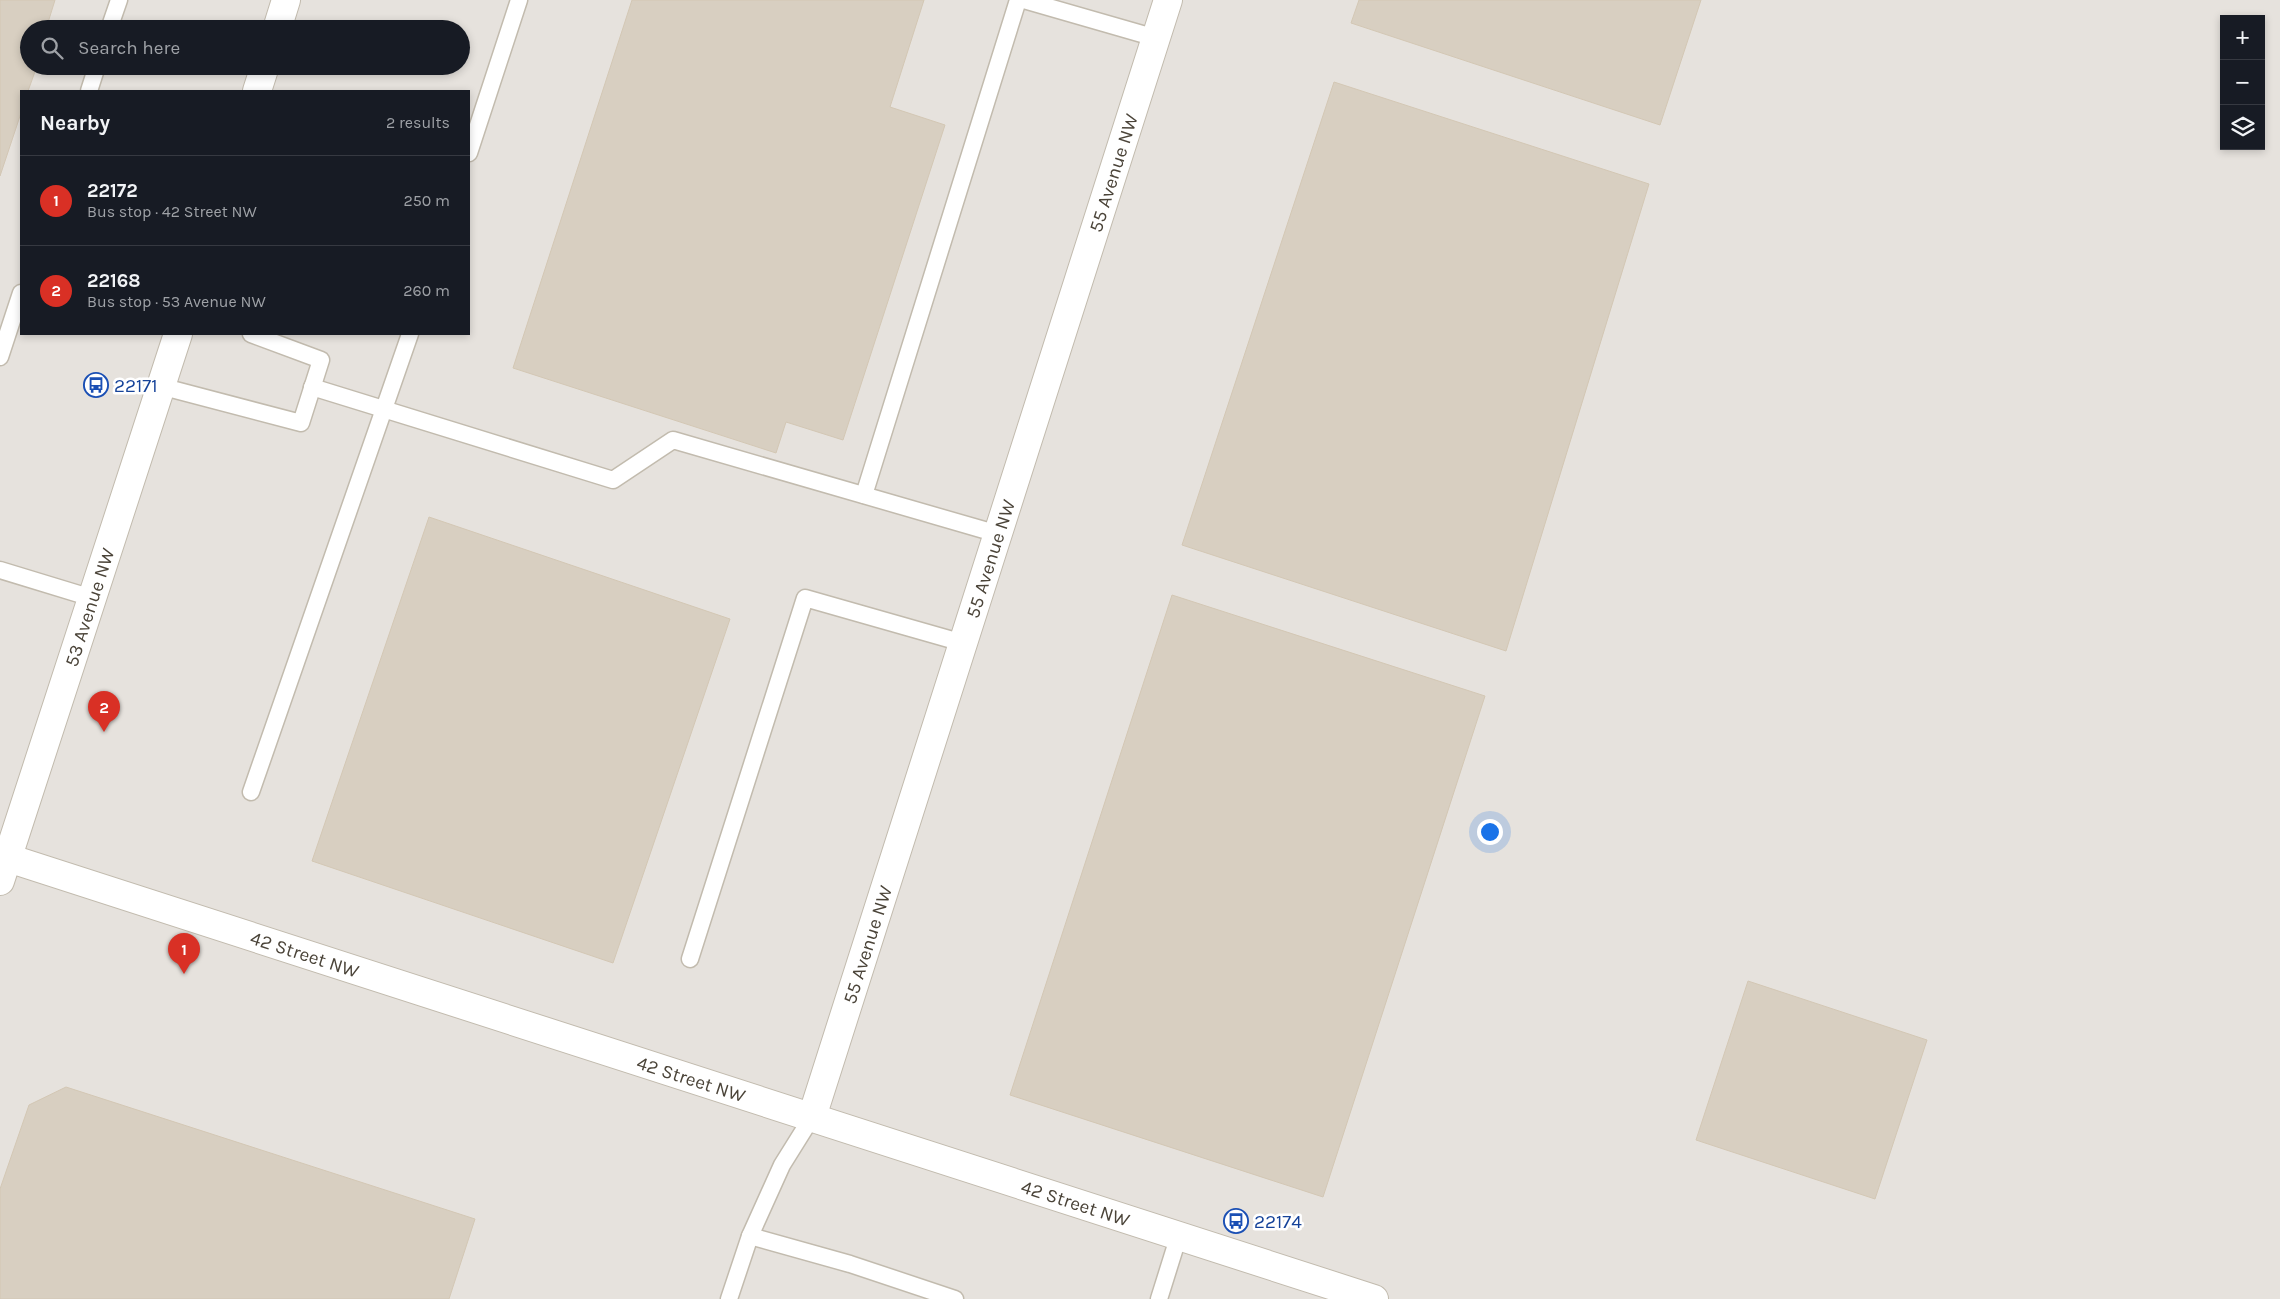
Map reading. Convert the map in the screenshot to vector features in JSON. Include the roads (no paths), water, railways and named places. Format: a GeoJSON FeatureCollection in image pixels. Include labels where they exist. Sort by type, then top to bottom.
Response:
{"type":"FeatureCollection","features":[{"type":"Feature","properties":{"kind":"street"},"geometry":{"type":"LineString","coordinates":[[280,20],[286,0]]}},
{"type":"Feature","properties":{"kind":"street","name":"55 Avenue NW"},"geometry":{"type":"LineString","coordinates":[[812,1117],[1168,0]]}},
{"type":"Feature","properties":{"kind":"street"},"geometry":{"type":"LineString","coordinates":[[257,90],[262,75]]}},
{"type":"Feature","properties":{"kind":"street","name":"53 Avenue NW"},"geometry":{"type":"LineString","coordinates":[[4,869],[178,335]]}},
{"type":"Feature","properties":{"kind":"street","name":"42 Street NW"},"geometry":{"type":"LineString","coordinates":[[4,869],[812,1117],[1374,1299]]}},
{"type":"Feature","properties":{"kind":"lane"},"geometry":{"type":"LineString","coordinates":[[112,20],[119,0]]}},
{"type":"Feature","properties":{"kind":"lane"},"geometry":{"type":"LineString","coordinates":[[470,151],[519,0]]}},
{"type":"Feature","properties":{"kind":"lane"},"geometry":{"type":"LineString","coordinates":[[864,495],[1018,0]]}},
{"type":"Feature","properties":{"kind":"lane"},"geometry":{"type":"LineString","coordinates":[[1024,0],[1156,38]]}},
{"type":"Feature","properties":{"kind":"lane"},"geometry":{"type":"LineString","coordinates":[[88,90],[94,75]]}},
{"type":"Feature","properties":{"kind":"lane"},"geometry":{"type":"LineString","coordinates":[[0,356],[20,296]]}},
{"type":"Feature","properties":{"kind":"lane"},"geometry":{"type":"LineString","coordinates":[[160,386],[301,422],[321,360],[254,335]]}},
{"type":"Feature","properties":{"kind":"lane"},"geometry":{"type":"LineString","coordinates":[[251,792],[410,335]]}},
{"type":"Feature","properties":{"kind":"lane"},"geometry":{"type":"LineString","coordinates":[[312,387],[613,480],[672,440],[998,534]]}},
{"type":"Feature","properties":{"kind":"lane"},"geometry":{"type":"LineString","coordinates":[[0,570],[92,598]]}},
{"type":"Feature","properties":{"kind":"lane"},"geometry":{"type":"LineString","coordinates":[[690,959],[805,598],[963,643]]}},
{"type":"Feature","properties":{"kind":"lane"},"geometry":{"type":"LineString","coordinates":[[729,1299],[750,1236],[782,1165],[812,1117]]}},
{"type":"Feature","properties":{"kind":"lane"},"geometry":{"type":"LineString","coordinates":[[1159,1299],[1179,1235]]}},
{"type":"Feature","properties":{"kind":"lane"},"geometry":{"type":"LineString","coordinates":[[750,1236],[850,1264],[954,1299]]}},
{"type":"Feature","properties":{"kind":"place","name":"22171"},"geometry":{"type":"Point","coordinates":[96,385]}},
{"type":"Feature","properties":{"kind":"place","name":"22168"},"geometry":{"type":"Point","coordinates":[104,732]}},
{"type":"Feature","properties":{"kind":"place","name":"22172"},"geometry":{"type":"Point","coordinates":[184,974]}},
{"type":"Feature","properties":{"kind":"place","name":"22174"},"geometry":{"type":"Point","coordinates":[1236,1221]}}]}
